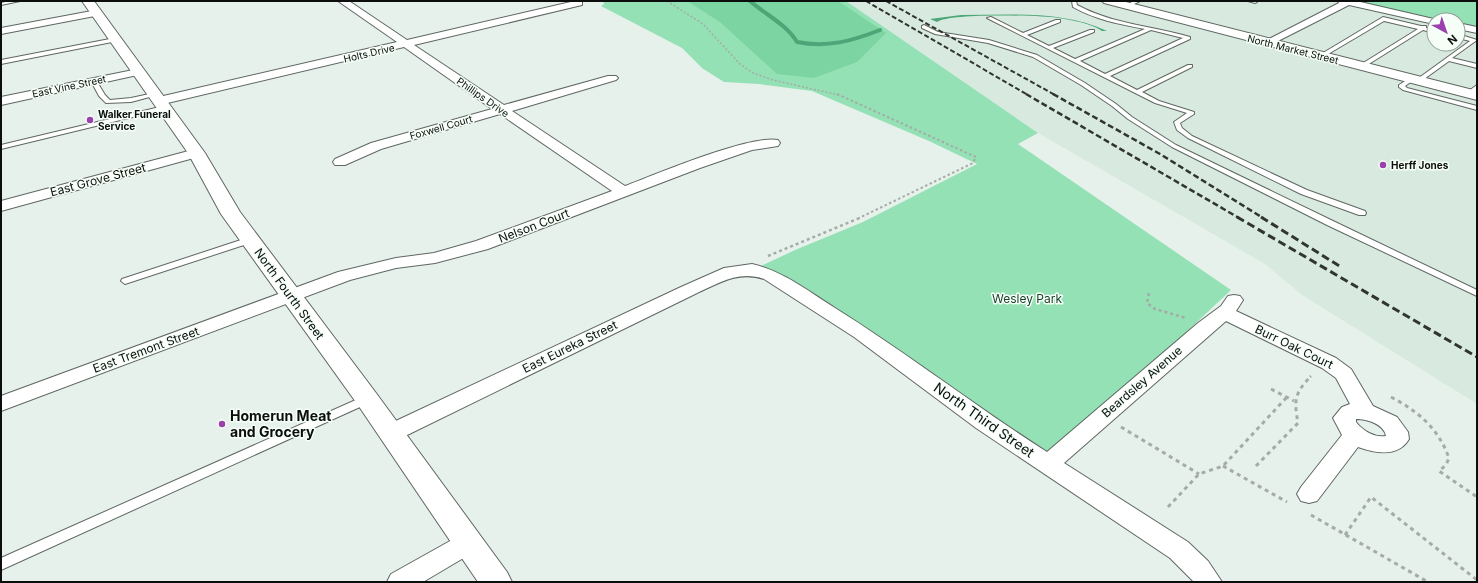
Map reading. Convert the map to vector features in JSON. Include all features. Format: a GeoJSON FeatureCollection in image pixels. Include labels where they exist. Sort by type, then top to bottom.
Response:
{"type":"FeatureCollection","features":[{"type":"Feature","properties":{"kind":"street","name":"Phillips Drive"},"geometry":{"type":"LineString","coordinates":[[343,1],[500,110],[623,192]]}},
{"type":"Feature","properties":{"kind":"street","name":"North Market Street"},"geometry":{"type":"LineString","coordinates":[[1108,1],[1132,3],[1321,56],[1415,80],[1474,92]]}},
{"type":"Feature","properties":{"kind":"street"},"geometry":{"type":"LineString","coordinates":[[1268,42],[1347,1],[1426,18]]}},
{"type":"Feature","properties":{"kind":"street","name":"Holts Drive"},"geometry":{"type":"LineString","coordinates":[[159,101],[579,3]]}},
{"type":"Feature","properties":{"kind":"street"},"geometry":{"type":"LineString","coordinates":[[1,31],[92,7]]}},
{"type":"Feature","properties":{"kind":"street","name":"North Fourth Street"},"geometry":{"type":"LineString","coordinates":[[92,7],[196,153],[231,214],[367,399],[496,582]]}},
{"type":"Feature","properties":{"kind":"street"},"geometry":{"type":"LineString","coordinates":[[1466,28],[1477,30]]}},
{"type":"Feature","properties":{"kind":"street","name":"East Vine Street"},"geometry":{"type":"LineString","coordinates":[[1,101],[138,72]]}},
{"type":"Feature","properties":{"kind":"street","name":"Foxwell Court"},"geometry":{"type":"LineString","coordinates":[[340,162],[376,146],[612,78]]}},
{"type":"Feature","properties":{"kind":"street","name":"Nelson Court"},"geometry":{"type":"LineString","coordinates":[[291,296],[370,268],[435,258],[482,246],[623,192],[750,146],[773,142]]}},
{"type":"Feature","properties":{"kind":"street","name":"East Grove Street"},"geometry":{"type":"LineString","coordinates":[[1,206],[196,153]]}},
{"type":"Feature","properties":{"kind":"street","name":"East Eureka Street"},"geometry":{"type":"LineString","coordinates":[[391,433],[694,287],[730,272],[752,269]]}},
{"type":"Feature","properties":{"kind":"street","name":"North Third Street"},"geometry":{"type":"LineString","coordinates":[[752,269],[770,275],[861,333],[984,422],[1179,550],[1199,569],[1209,582]]}},
{"type":"Feature","properties":{"kind":"street","name":"East Tremont Street"},"geometry":{"type":"LineString","coordinates":[[1,404],[291,296]]}},
{"type":"Feature","properties":{"kind":"street","name":"Beardsley Avenue"},"geometry":{"type":"LineString","coordinates":[[1048,464],[1208,324],[1230,307]]}},
{"type":"Feature","properties":{"kind":"street","name":"Burr Oak Court"},"geometry":{"type":"LineString","coordinates":[[1230,307],[1332,365],[1344,374],[1365,412]]}},
{"type":"Feature","properties":{"kind":"street"},"geometry":{"type":"LineString","coordinates":[[1350,412],[1365,412],[1390,423],[1395,429],[1398,439],[1395,442],[1381,444],[1372,443],[1355,434],[1345,423],[1344,418],[1350,412]]}},
{"type":"Feature","properties":{"kind":"street"},"geometry":{"type":"LineString","coordinates":[[1302,503],[1355,434]]}},
{"type":"Feature","properties":{"kind":"street"},"geometry":{"type":"LineString","coordinates":[[400,582],[468,542]]}},
{"type":"Feature","properties":{"kind":"lane"},"geometry":{"type":"LineString","coordinates":[[1,4],[18,1]]}},
{"type":"Feature","properties":{"kind":"lane"},"geometry":{"type":"LineString","coordinates":[[1074,1],[1076,6],[1095,17],[1120,24],[1150,28],[1188,38],[1105,76]]}},
{"type":"Feature","properties":{"kind":"lane"},"geometry":{"type":"LineString","coordinates":[[990,18],[1157,102],[1192,113],[1177,122],[1179,129],[1190,137],[1304,192],[1362,213]]}},
{"type":"Feature","properties":{"kind":"lane"},"geometry":{"type":"LineString","coordinates":[[1321,56],[1383,19],[1426,29]]}},
{"type":"Feature","properties":{"kind":"lane"},"geometry":{"type":"LineString","coordinates":[[1023,35],[1058,21]]}},
{"type":"Feature","properties":{"kind":"lane"},"geometry":{"type":"LineString","coordinates":[[1362,66],[1426,25]]}},
{"type":"Feature","properties":{"kind":"lane"},"geometry":{"type":"LineString","coordinates":[[924,27],[937,34],[989,42],[1035,56],[1083,84],[1130,118],[1174,146],[1477,293]]}},
{"type":"Feature","properties":{"kind":"lane"},"geometry":{"type":"LineString","coordinates":[[1075,61],[1150,28]]}},
{"type":"Feature","properties":{"kind":"lane"},"geometry":{"type":"LineString","coordinates":[[1048,48],[1092,31]]}},
{"type":"Feature","properties":{"kind":"lane"},"geometry":{"type":"LineString","coordinates":[[1466,38],[1474,40],[1466,46]]}},
{"type":"Feature","properties":{"kind":"lane"},"geometry":{"type":"LineString","coordinates":[[1,62],[115,40]]}},
{"type":"Feature","properties":{"kind":"lane"},"geometry":{"type":"LineString","coordinates":[[1458,52],[1415,80],[1401,86],[1405,89],[1477,108]]}},
{"type":"Feature","properties":{"kind":"lane"},"geometry":{"type":"LineString","coordinates":[[1448,59],[1477,66]]}},
{"type":"Feature","properties":{"kind":"lane"},"geometry":{"type":"LineString","coordinates":[[1137,92],[1190,66]]}},
{"type":"Feature","properties":{"kind":"lane"},"geometry":{"type":"LineString","coordinates":[[94,81],[102,96],[108,102],[131,100],[159,101]]}},
{"type":"Feature","properties":{"kind":"lane"},"geometry":{"type":"LineString","coordinates":[[1,147],[159,101]]}},
{"type":"Feature","properties":{"kind":"lane"},"geometry":{"type":"LineString","coordinates":[[125,281],[250,240]]}},
{"type":"Feature","properties":{"kind":"lane"},"geometry":{"type":"LineString","coordinates":[[1,564],[367,399]]}},
{"type":"Feature","properties":{"kind":"path"},"geometry":{"type":"LineString","coordinates":[[667,1],[695,17],[708,28],[740,64],[753,73],[769,79],[820,89],[836,94],[976,157],[973,163],[856,220],[760,260],[752,269]]}},
{"type":"Feature","properties":{"kind":"path"},"geometry":{"type":"LineString","coordinates":[[1149,293],[1147,303],[1155,309],[1190,320]]}},
{"type":"Feature","properties":{"kind":"path"},"geometry":{"type":"LineString","coordinates":[[1305,372],[1320,379],[1332,365]]}},
{"type":"Feature","properties":{"kind":"path"},"geometry":{"type":"LineString","coordinates":[[1256,466],[1298,423],[1294,401],[1298,389],[1312,376]]}},
{"type":"Feature","properties":{"kind":"path"},"geometry":{"type":"LineString","coordinates":[[1271,390],[1294,401]]}},
{"type":"Feature","properties":{"kind":"path"},"geometry":{"type":"LineString","coordinates":[[1168,507],[1200,474],[1224,466],[1287,397]]}},
{"type":"Feature","properties":{"kind":"path"},"geometry":{"type":"LineString","coordinates":[[1391,397],[1412,408],[1426,418],[1438,432],[1446,446],[1449,458],[1446,465],[1439,471],[1477,497]]}},
{"type":"Feature","properties":{"kind":"path"},"geometry":{"type":"LineString","coordinates":[[1124,420],[1118,425],[1200,474]]}},
{"type":"Feature","properties":{"kind":"path"},"geometry":{"type":"LineString","coordinates":[[1224,466],[1302,503],[1345,535],[1428,582]]}},
{"type":"Feature","properties":{"kind":"path"},"geometry":{"type":"LineString","coordinates":[[1345,535],[1371,497],[1477,580]]}},
{"type":"Feature","properties":{"kind":"shaded area"},"geometry":{"type":"Polygon","coordinates":[[[687,1],[838,1],[886,33],[857,62],[814,78],[777,74],[720,22],[687,1]]]}},
{"type":"Feature","properties":{"kind":"shaded area"},"geometry":{"type":"Polygon","coordinates":[[[846,1],[1339,1],[1338,2],[1426,22],[1426,52],[1466,52],[1466,31],[1477,33],[1477,404],[1302,295],[1265,264],[1038,133],[846,1]]]}},
{"type":"Feature","properties":{"kind":"shaded area"},"geometry":{"type":"Polygon","coordinates":[[[961,15],[1036,15],[1081,22],[1048,17],[976,16],[945,19],[937,22],[930,19],[961,15]]]}},
{"type":"Feature","properties":{"kind":"shaded area"},"geometry":{"type":"Polygon","coordinates":[[[1081,22],[1107,31],[1102,31],[1081,22]]]}},
{"type":"Feature","properties":{"kind":"green space","name":"Wesley Park"},"geometry":{"type":"Polygon","coordinates":[[[603,1],[846,1],[1038,133],[1018,144],[1231,290],[1047,463],[761,266],[795,250],[863,222],[977,164],[929,141],[812,91],[759,84],[724,82],[702,68],[682,48],[601,6],[604,4],[603,1]]]}},
{"type":"Feature","properties":{"kind":"green space"},"geometry":{"type":"Polygon","coordinates":[[[1355,1],[1477,1],[1477,29],[1466,27],[1466,12],[1426,12],[1426,18],[1355,1]]]}},
{"type":"Feature","properties":{"kind":"waterway"},"geometry":{"type":"LineString","coordinates":[[750,1],[782,25],[797,42],[808,44],[829,44],[849,40],[880,30]]}},
{"type":"Feature","properties":{"kind":"railway"},"geometry":{"type":"LineString","coordinates":[[866,1],[1028,95]]}},
{"type":"Feature","properties":{"kind":"railway"},"geometry":{"type":"LineString","coordinates":[[886,1],[1055,95]]}},
{"type":"Feature","properties":{"kind":"railway"},"geometry":{"type":"LineString","coordinates":[[1026,94],[1239,218]]}},
{"type":"Feature","properties":{"kind":"railway"},"geometry":{"type":"LineString","coordinates":[[1053,94],[1160,154],[1263,218]]}},
{"type":"Feature","properties":{"kind":"railway"},"geometry":{"type":"LineString","coordinates":[[1237,217],[1477,357]]}},
{"type":"Feature","properties":{"kind":"railway"},"geometry":{"type":"LineString","coordinates":[[1261,217],[1341,267]]}},
{"type":"Feature","properties":{"kind":"place","name":"Walker Funeral Service"},"geometry":{"type":"Point","coordinates":[90,120]}},
{"type":"Feature","properties":{"kind":"place","name":"Herff Jones"},"geometry":{"type":"Point","coordinates":[1383,165]}},
{"type":"Feature","properties":{"kind":"place","name":"Homerun Meat and Grocery"},"geometry":{"type":"Point","coordinates":[222,424]}}]}
